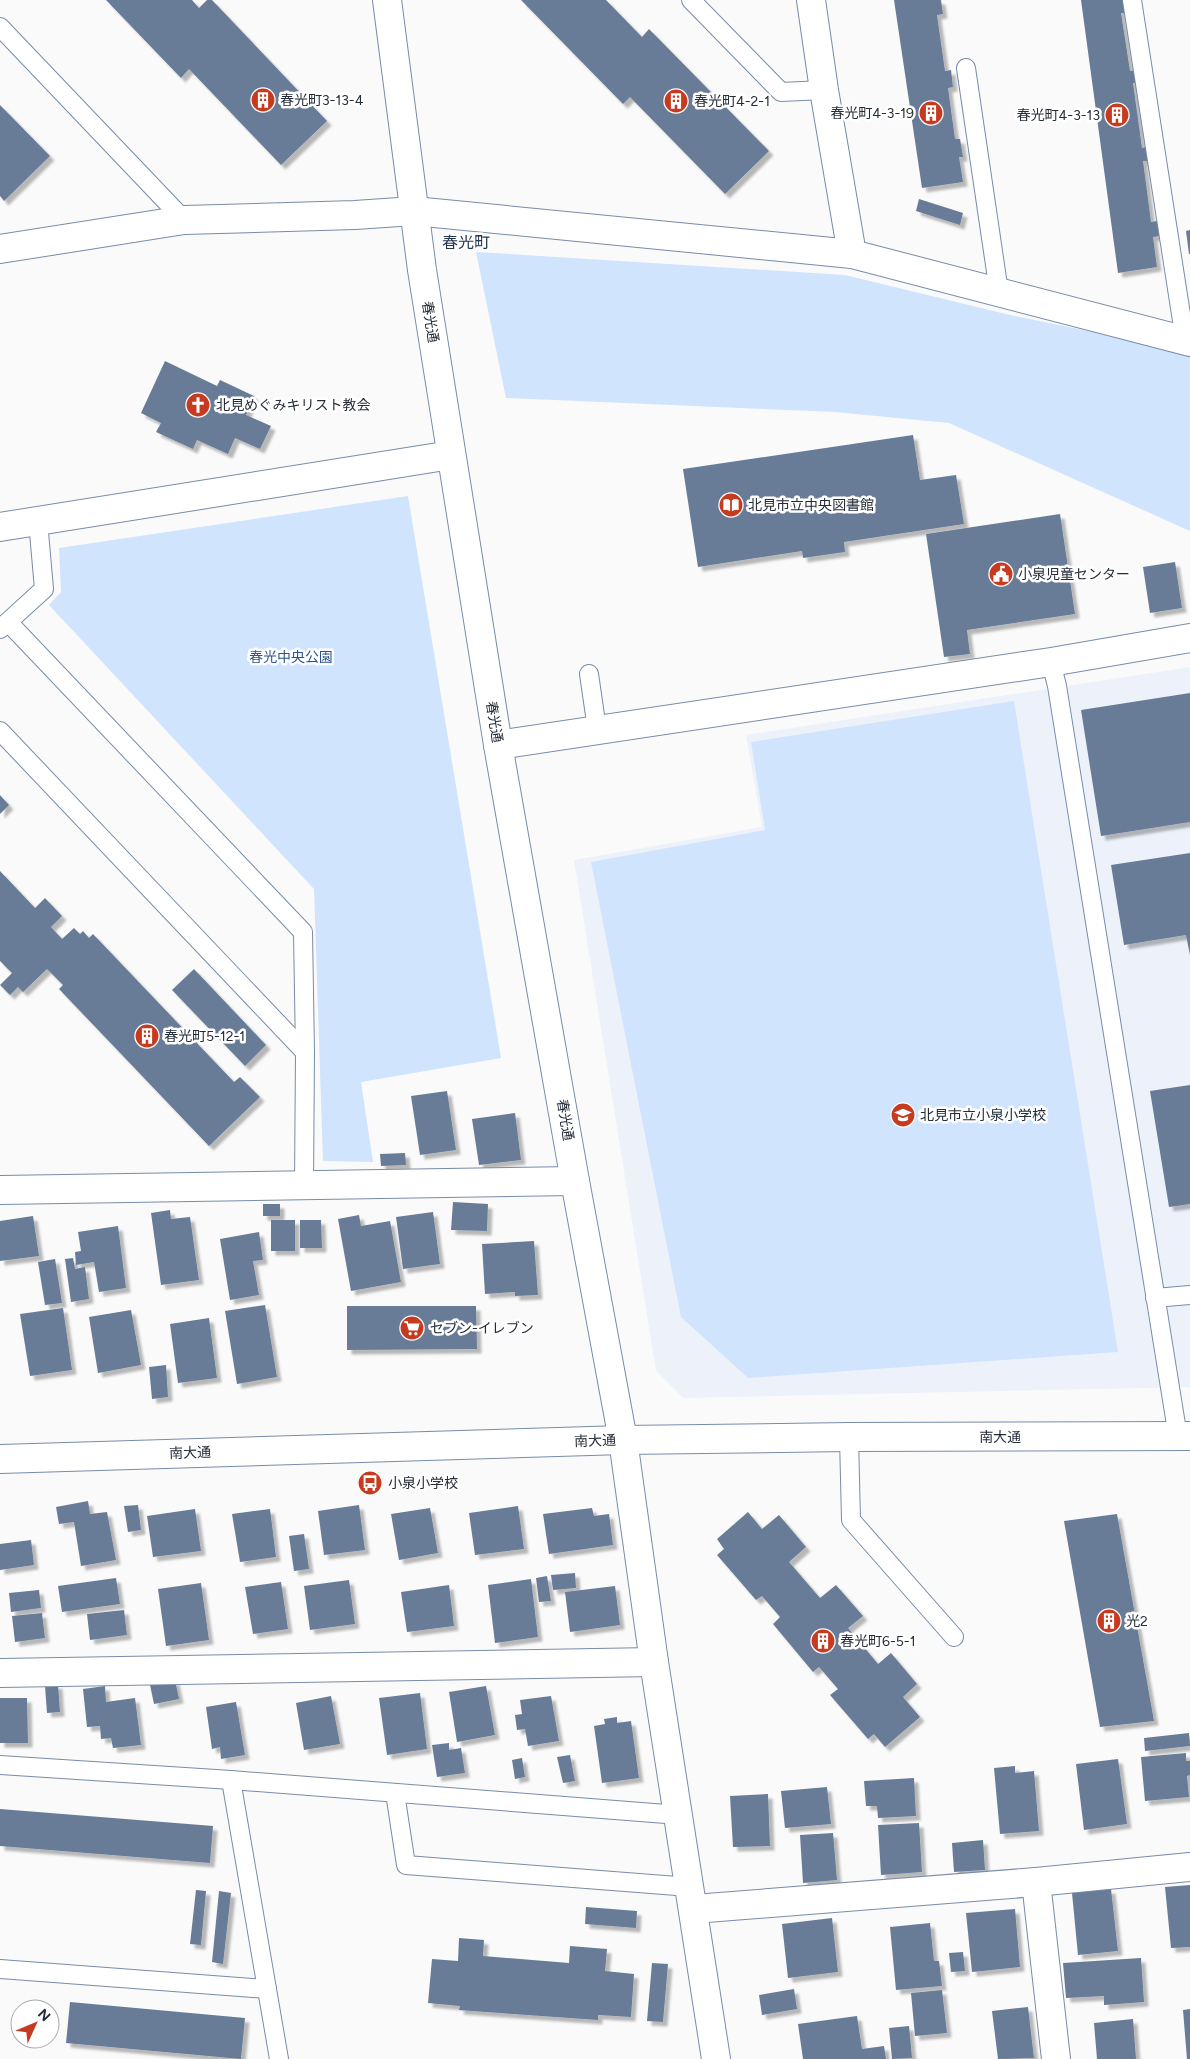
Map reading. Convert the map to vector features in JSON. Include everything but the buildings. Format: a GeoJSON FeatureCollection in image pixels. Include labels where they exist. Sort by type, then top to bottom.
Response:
{"type":"FeatureCollection","features":[{"type":"Feature","properties":{"kind":"street","name":"春光通"},"geometry":{"type":"LineString","coordinates":[[387,0],[414,211],[451,454],[498,745],[623,1440],[654,1662],[716,2059]]}},
{"type":"Feature","properties":{"kind":"street"},"geometry":{"type":"LineString","coordinates":[[811,0],[824,90],[852,254]]}},
{"type":"Feature","properties":{"kind":"street"},"geometry":{"type":"LineString","coordinates":[[0,250],[184,220],[355,215],[414,211],[852,254],[1187,341]]}},
{"type":"Feature","properties":{"kind":"street"},"geometry":{"type":"LineString","coordinates":[[0,527],[451,454]]}},
{"type":"Feature","properties":{"kind":"street"},"geometry":{"type":"LineString","coordinates":[[498,745],[1051,662],[1190,638]]}},
{"type":"Feature","properties":{"kind":"street"},"geometry":{"type":"LineString","coordinates":[[0,1190],[575,1181]]}},
{"type":"Feature","properties":{"kind":"street","name":"南大通"},"geometry":{"type":"LineString","coordinates":[[0,1459],[623,1440],[849,1437],[1186,1440]]}},
{"type":"Feature","properties":{"kind":"street"},"geometry":{"type":"LineString","coordinates":[[0,1672],[654,1662]]}},
{"type":"Feature","properties":{"kind":"street"},"geometry":{"type":"LineString","coordinates":[[692,1898],[1036,1882],[1190,1868]]}},
{"type":"Feature","properties":{"kind":"street"},"geometry":{"type":"LineString","coordinates":[[1036,1882],[1056,2059]]}},
{"type":"Feature","properties":{"kind":"lane"},"geometry":{"type":"LineString","coordinates":[[691,0],[781,92],[824,90]]}},
{"type":"Feature","properties":{"kind":"lane"},"geometry":{"type":"LineString","coordinates":[[1132,0],[1187,341]]}},
{"type":"Feature","properties":{"kind":"lane"},"geometry":{"type":"LineString","coordinates":[[0,27],[184,220]]}},
{"type":"Feature","properties":{"kind":"lane"},"geometry":{"type":"LineString","coordinates":[[966,68],[999,292]]}},
{"type":"Feature","properties":{"kind":"lane"},"geometry":{"type":"LineString","coordinates":[[38,521],[44,589],[4,626],[303,932],[305,1052],[304,1185]]}},
{"type":"Feature","properties":{"kind":"lane"},"geometry":{"type":"LineString","coordinates":[[1051,662],[1057,686],[1155,1298],[1186,1440]]}},
{"type":"Feature","properties":{"kind":"lane"},"geometry":{"type":"LineString","coordinates":[[589,674],[598,729]]}},
{"type":"Feature","properties":{"kind":"lane"},"geometry":{"type":"LineString","coordinates":[[0,731],[305,1052]]}},
{"type":"Feature","properties":{"kind":"lane"},"geometry":{"type":"LineString","coordinates":[[1155,1298],[1190,1295]]}},
{"type":"Feature","properties":{"kind":"lane"},"geometry":{"type":"LineString","coordinates":[[849,1437],[851,1520],[954,1636]]}},
{"type":"Feature","properties":{"kind":"lane"},"geometry":{"type":"LineString","coordinates":[[0,1765],[230,1780],[679,1815]]}},
{"type":"Feature","properties":{"kind":"lane"},"geometry":{"type":"LineString","coordinates":[[230,1780],[279,2059]]}},
{"type":"Feature","properties":{"kind":"lane"},"geometry":{"type":"LineString","coordinates":[[395,1793],[406,1865],[692,1898]]}},
{"type":"Feature","properties":{"kind":"lane"},"geometry":{"type":"LineString","coordinates":[[0,1969],[267,1989]]}},
{"type":"Feature","properties":{"kind":"shaded area","name":"北見市立小泉小学校"},"geometry":{"type":"Polygon","coordinates":[[[1190,667],[1190,1387],[683,1398],[656,1371],[574,860],[762,827],[746,735],[1190,667]]]}},
{"type":"Feature","properties":{"kind":"green space"},"geometry":{"type":"Polygon","coordinates":[[[476,252],[845,275],[1010,315],[1190,352],[1190,531],[949,423],[835,412],[506,398],[476,252]]]}},
{"type":"Feature","properties":{"kind":"green space","name":"春光中央公園"},"geometry":{"type":"Polygon","coordinates":[[[408,496],[501,1058],[361,1082],[373,1162],[323,1161],[314,889],[49,605],[61,592],[59,548],[408,496]]]}},
{"type":"Feature","properties":{"kind":"green space","name":"北見市立小泉小学校"},"geometry":{"type":"Polygon","coordinates":[[[1014,701],[1118,1352],[748,1378],[681,1317],[591,862],[765,830],[751,742],[1014,701]]]}},
{"type":"Feature","properties":{"kind":"place","name":"春光町3-13-4"},"geometry":{"type":"Point","coordinates":[263,100]}},
{"type":"Feature","properties":{"kind":"place","name":"春光町4-2-1"},"geometry":{"type":"Point","coordinates":[676,101]}},
{"type":"Feature","properties":{"kind":"place","name":"春光町4-3-19"},"geometry":{"type":"Point","coordinates":[931,113]}},
{"type":"Feature","properties":{"kind":"place","name":"春光町4-3-13"},"geometry":{"type":"Point","coordinates":[1117,115]}},
{"type":"Feature","properties":{"kind":"place","name":"北見めぐみキリスト教会"},"geometry":{"type":"Point","coordinates":[198,405]}},
{"type":"Feature","properties":{"kind":"place","name":"北見市立中央図書館"},"geometry":{"type":"Point","coordinates":[731,505]}},
{"type":"Feature","properties":{"kind":"place","name":"小泉児童センター"},"geometry":{"type":"Point","coordinates":[1001,574]}},
{"type":"Feature","properties":{"kind":"place","name":"春光町5-12-1"},"geometry":{"type":"Point","coordinates":[147,1036]}},
{"type":"Feature","properties":{"kind":"place","name":"北見市立小泉小学校"},"geometry":{"type":"Point","coordinates":[903,1115]}},
{"type":"Feature","properties":{"kind":"place","name":"セブン-イレブン"},"geometry":{"type":"Point","coordinates":[412,1328]}},
{"type":"Feature","properties":{"kind":"place","name":"小泉小学校"},"geometry":{"type":"Point","coordinates":[370,1483]}},
{"type":"Feature","properties":{"kind":"place","name":"光2"},"geometry":{"type":"Point","coordinates":[1109,1621]}},
{"type":"Feature","properties":{"kind":"place","name":"春光町6-5-1"},"geometry":{"type":"Point","coordinates":[823,1641]}},
{"type":"Feature","properties":{"kind":"district","name":"春光町"},"geometry":{"type":"Point","coordinates":[466,242]}}]}
